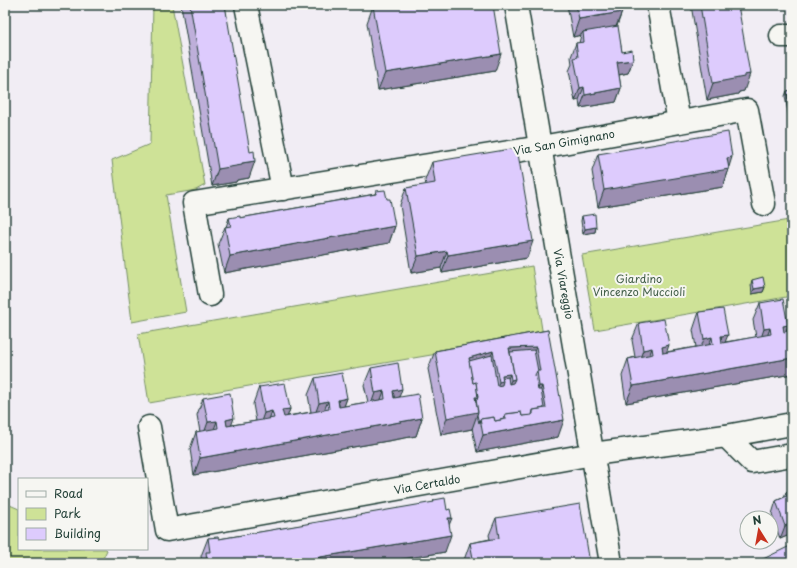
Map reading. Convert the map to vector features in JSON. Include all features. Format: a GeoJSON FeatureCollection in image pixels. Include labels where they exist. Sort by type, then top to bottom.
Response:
{"type":"FeatureCollection","features":[{"type":"Feature","properties":{"kind":"street"},"geometry":{"type":"LineString","coordinates":[[246,5],[283,189]]}},
{"type":"Feature","properties":{"kind":"street","name":"Via Viareggio"},"geometry":{"type":"LineString","coordinates":[[516,5],[611,563]]}},
{"type":"Feature","properties":{"kind":"street"},"geometry":{"type":"LineString","coordinates":[[658,5],[679,122]]}},
{"type":"Feature","properties":{"kind":"street","name":"Via San Gimignano"},"geometry":{"type":"LineString","coordinates":[[210,295],[194,203],[541,147],[747,110],[764,204]]}},
{"type":"Feature","properties":{"kind":"street","name":"Via Certaldo"},"geometry":{"type":"LineString","coordinates":[[149,427],[167,530],[593,454],[726,436],[792,424]]}},
{"type":"Feature","properties":{"kind":"street"},"geometry":{"type":"LineString","coordinates":[[726,436],[752,462],[792,455]]}},
{"type":"Feature","properties":{"kind":"green space"},"geometry":{"type":"Polygon","coordinates":[[[153,5],[172,5],[205,185],[196,190],[166,195],[186,312],[132,322],[112,160],[150,144],[153,5]]]}},
{"type":"Feature","properties":{"kind":"green space","name":"Giardino Vincenzo Muccioli"},"geometry":{"type":"Polygon","coordinates":[[[789,220],[792,224],[792,296],[595,330],[582,255],[789,220]]]}},
{"type":"Feature","properties":{"kind":"green space"},"geometry":{"type":"Polygon","coordinates":[[[532,266],[543,336],[149,403],[138,334],[532,266]]]}},
{"type":"Feature","properties":{"kind":"green space"},"geometry":{"type":"Polygon","coordinates":[[[5,503],[18,509],[18,550],[107,550],[101,563],[5,563],[5,503]]]}},
{"type":"Feature","properties":{"kind":"building"},"geometry":{"type":"Polygon","coordinates":[[[190,5],[225,5],[250,152],[254,151],[255,161],[218,169],[190,5]]]}},
{"type":"Feature","properties":{"kind":"building"},"geometry":{"type":"Polygon","coordinates":[[[493,5],[501,54],[385,73],[373,6],[493,5]]]}},
{"type":"Feature","properties":{"kind":"building"},"geometry":{"type":"Polygon","coordinates":[[[576,5],[620,5],[622,12],[579,19],[576,5]]]}},
{"type":"Feature","properties":{"kind":"building"},"geometry":{"type":"Polygon","coordinates":[[[700,5],[738,5],[750,74],[744,75],[744,77],[713,83],[700,5]]]}},
{"type":"Feature","properties":{"kind":"building"},"geometry":{"type":"Polygon","coordinates":[[[618,26],[622,52],[632,50],[633,60],[617,62],[621,88],[585,95],[584,87],[580,88],[574,58],[578,57],[576,43],[584,42],[583,32],[618,26]]]}},
{"type":"Feature","properties":{"kind":"building"},"geometry":{"type":"Polygon","coordinates":[[[792,90],[792,96],[790,96],[788,100],[787,91],[792,90]]]}},
{"type":"Feature","properties":{"kind":"building"},"geometry":{"type":"Polygon","coordinates":[[[790,96],[792,96],[792,108],[790,96]]]}},
{"type":"Feature","properties":{"kind":"building"},"geometry":{"type":"Polygon","coordinates":[[[728,132],[732,157],[727,158],[729,169],[604,190],[598,154],[728,132]]]}},
{"type":"Feature","properties":{"kind":"building"},"geometry":{"type":"Polygon","coordinates":[[[517,148],[533,241],[448,255],[447,251],[418,256],[406,188],[435,183],[432,162],[517,148]]]}},
{"type":"Feature","properties":{"kind":"building"},"geometry":{"type":"Polygon","coordinates":[[[385,190],[387,199],[390,199],[395,226],[230,256],[225,227],[231,226],[229,218],[240,216],[240,218],[376,194],[376,191],[385,190]]]}},
{"type":"Feature","properties":{"kind":"building"},"geometry":{"type":"Polygon","coordinates":[[[595,214],[596,227],[585,229],[582,216],[595,214]]]}},
{"type":"Feature","properties":{"kind":"building"},"geometry":{"type":"Polygon","coordinates":[[[763,277],[765,287],[754,289],[752,280],[763,277]]]}},
{"type":"Feature","properties":{"kind":"building"},"geometry":{"type":"Polygon","coordinates":[[[783,299],[788,325],[783,326],[784,332],[792,330],[792,358],[633,386],[628,359],[653,354],[652,348],[643,350],[639,323],[664,319],[669,345],[662,347],[663,353],[713,344],[712,337],[704,339],[699,312],[723,309],[728,335],[721,336],[722,343],[771,334],[770,328],[764,329],[760,303],[783,299]]]}},
{"type":"Feature","properties":{"kind":"building"},"geometry":{"type":"Polygon","coordinates":[[[548,330],[564,420],[483,435],[480,419],[494,417],[495,421],[506,419],[505,414],[521,412],[522,416],[533,414],[533,410],[546,408],[542,386],[539,386],[537,371],[540,371],[536,347],[509,348],[515,379],[511,380],[510,374],[502,375],[503,381],[499,382],[493,351],[469,358],[473,383],[476,382],[478,397],[475,397],[478,412],[447,418],[435,351],[548,330]]]}},
{"type":"Feature","properties":{"kind":"building"},"geometry":{"type":"Polygon","coordinates":[[[534,350],[538,371],[535,375],[538,390],[541,390],[544,408],[533,410],[532,415],[522,416],[521,412],[505,414],[504,419],[495,421],[494,417],[480,419],[479,423],[477,415],[476,400],[478,397],[476,382],[473,383],[469,361],[492,355],[497,386],[502,385],[502,378],[508,377],[509,384],[513,383],[515,379],[510,352],[534,350]]]}},
{"type":"Feature","properties":{"kind":"building"},"geometry":{"type":"Polygon","coordinates":[[[398,363],[402,389],[393,391],[394,398],[418,394],[422,418],[200,458],[196,432],[218,428],[217,421],[208,422],[203,398],[230,393],[234,418],[226,420],[227,426],[274,418],[272,411],[264,413],[259,387],[285,383],[290,409],[282,410],[284,417],[329,409],[328,401],[319,403],[315,378],[342,373],[347,398],[338,400],[339,407],[385,399],[384,391],[375,393],[371,368],[398,363]]]}},
{"type":"Feature","properties":{"kind":"building"},"geometry":{"type":"Polygon","coordinates":[[[790,490],[792,495],[792,522],[785,526],[776,501],[787,496],[786,492],[790,490]]]}},
{"type":"Feature","properties":{"kind":"building"},"geometry":{"type":"Polygon","coordinates":[[[445,498],[447,510],[450,509],[452,518],[448,518],[451,535],[285,563],[212,563],[211,560],[207,561],[206,552],[210,552],[208,538],[218,537],[219,539],[434,502],[434,500],[445,498]]]}},
{"type":"Feature","properties":{"kind":"building"},"geometry":{"type":"Polygon","coordinates":[[[580,504],[590,563],[474,563],[470,543],[499,538],[496,518],[580,504]]]}},
{"type":"Feature","properties":{"kind":"building"},"geometry":{"type":"Polygon","coordinates":[[[792,545],[792,563],[755,563],[792,545]]]}}]}
